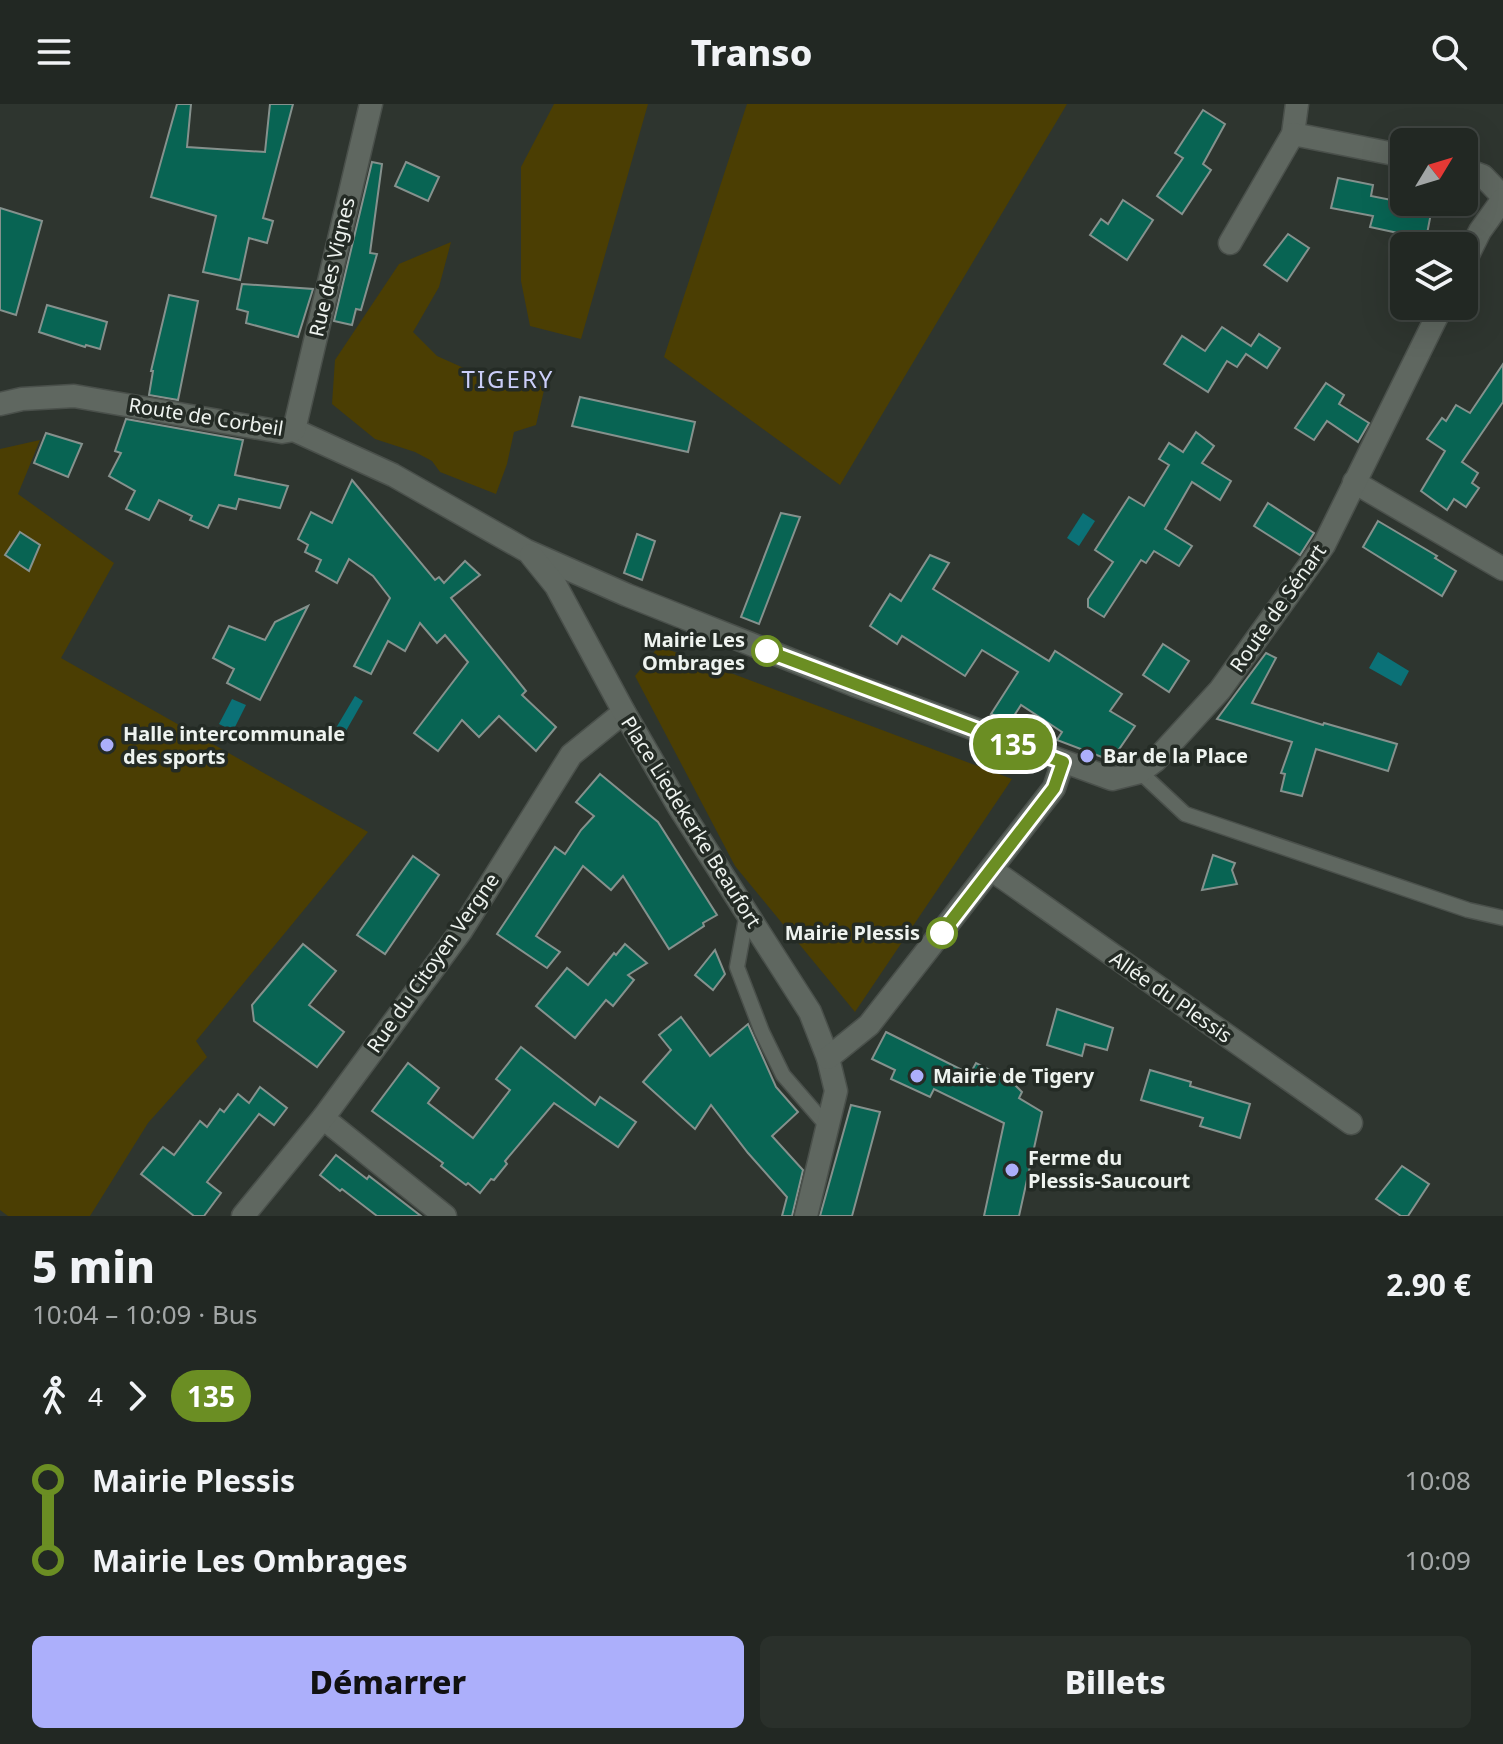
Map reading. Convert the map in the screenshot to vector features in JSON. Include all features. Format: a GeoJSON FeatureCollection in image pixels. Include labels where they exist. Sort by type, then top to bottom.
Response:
{"type":"FeatureCollection","features":[{"type":"Feature","properties":{"kind":"street","name":"Rue des Vignes"},"geometry":{"type":"LineString","coordinates":[[294,430],[371,104]]}},
{"type":"Feature","properties":{"kind":"street"},"geometry":{"type":"LineString","coordinates":[[1230,243],[1293,134],[1297,104]]}},
{"type":"Feature","properties":{"kind":"street"},"geometry":{"type":"LineString","coordinates":[[1293,134],[1390,153]]}},
{"type":"Feature","properties":{"kind":"street"},"geometry":{"type":"LineString","coordinates":[[1478,174],[1503,198],[1478,235]]}},
{"type":"Feature","properties":{"kind":"street","name":"Route de Sénart"},"geometry":{"type":"LineString","coordinates":[[1140,772],[1155,761],[1220,690],[1324,545],[1435,320]]}},
{"type":"Feature","properties":{"kind":"street","name":"Route de Corbeil"},"geometry":{"type":"LineString","coordinates":[[0,404],[22,399],[74,396],[282,432],[294,430],[393,475],[527,551]]}},
{"type":"Feature","properties":{"kind":"street"},"geometry":{"type":"LineString","coordinates":[[1354,482],[1503,569]]}},
{"type":"Feature","properties":{"kind":"street"},"geometry":{"type":"LineString","coordinates":[[527,551],[795,662],[1063,762],[1112,779],[1140,772]]}},
{"type":"Feature","properties":{"kind":"street","name":"Place Liedekerke Beaufort"},"geometry":{"type":"LineString","coordinates":[[527,551],[556,586],[679,807],[810,1012],[828,1058],[836,1091],[806,1216]]}},
{"type":"Feature","properties":{"kind":"street","name":"Rue du Citoyen Vergne"},"geometry":{"type":"LineString","coordinates":[[243,1216],[323,1118],[461,931],[571,755],[624,712]]}},
{"type":"Feature","properties":{"kind":"street"},"geometry":{"type":"LineString","coordinates":[[828,1058],[869,1025],[1054,788],[1063,762]]}},
{"type":"Feature","properties":{"kind":"street","name":"Allée du Plessis"},"geometry":{"type":"LineString","coordinates":[[992,870],[1351,1123]]}},
{"type":"Feature","properties":{"kind":"street"},"geometry":{"type":"LineString","coordinates":[[323,1118],[445,1216]]}},
{"type":"Feature","properties":{"kind":"lane"},"geometry":{"type":"LineString","coordinates":[[1140,772],[1185,814],[1468,910],[1503,918]]}},
{"type":"Feature","properties":{"kind":"lane"},"geometry":{"type":"LineString","coordinates":[[747,913],[737,967],[762,1032],[783,1075],[828,1127]]}},
{"type":"Feature","properties":{"kind":"shaded area"},"geometry":{"type":"Polygon","coordinates":[[[554,104],[648,104],[581,339],[530,326],[521,281],[521,167],[554,104]]]}},
{"type":"Feature","properties":{"kind":"shaded area"},"geometry":{"type":"Polygon","coordinates":[[[747,104],[1067,104],[840,485],[664,357],[747,104]]]}},
{"type":"Feature","properties":{"kind":"shaded area"},"geometry":{"type":"Polygon","coordinates":[[[451,242],[439,287],[413,332],[437,356],[504,386],[545,386],[536,425],[514,432],[496,494],[440,472],[432,461],[415,452],[375,439],[332,404],[335,360],[399,264],[451,242]]]}},
{"type":"Feature","properties":{"kind":"shaded area","name":"Halle intercommunale des sports"},"geometry":{"type":"Polygon","coordinates":[[[40,440],[18,494],[114,563],[61,658],[368,832],[196,1041],[207,1057],[148,1123],[90,1216],[8,1216],[0,1210],[0,449],[40,440]]]}},
{"type":"Feature","properties":{"kind":"shaded area"},"geometry":{"type":"Polygon","coordinates":[[[659,646],[1012,779],[855,1012],[735,866],[635,676],[659,646]]]}},
{"type":"Feature","properties":{"kind":"water"},"geometry":{"type":"Polygon","coordinates":[[[1083,513],[1095,521],[1079,546],[1067,538],[1083,513]]]}},
{"type":"Feature","properties":{"kind":"water"},"geometry":{"type":"Polygon","coordinates":[[[1378,652],[1409,671],[1401,686],[1369,668],[1378,652]]]}},
{"type":"Feature","properties":{"kind":"water"},"geometry":{"type":"Polygon","coordinates":[[[355,696],[363,701],[342,738],[333,733],[355,696]]]}},
{"type":"Feature","properties":{"kind":"water"},"geometry":{"type":"Polygon","coordinates":[[[232,699],[246,705],[233,731],[219,724],[232,699]]]}},
{"type":"Feature","properties":{"kind":"building"},"geometry":{"type":"Polygon","coordinates":[[[177,104],[191,104],[187,147],[265,152],[270,104],[293,104],[263,218],[273,221],[267,243],[249,238],[240,280],[203,272],[216,216],[151,197],[177,104]]]}},
{"type":"Feature","properties":{"kind":"building"},"geometry":{"type":"Polygon","coordinates":[[[1203,110],[1225,124],[1203,164],[1211,170],[1182,214],[1157,196],[1183,158],[1175,153],[1203,110]]]}},
{"type":"Feature","properties":{"kind":"building"},"geometry":{"type":"Polygon","coordinates":[[[372,162],[382,164],[370,253],[377,254],[361,310],[356,309],[352,325],[334,321],[372,162]]]}},
{"type":"Feature","properties":{"kind":"building"},"geometry":{"type":"Polygon","coordinates":[[[406,162],[439,177],[428,201],[395,186],[406,162]]]}},
{"type":"Feature","properties":{"kind":"building"},"geometry":{"type":"Polygon","coordinates":[[[1338,178],[1373,185],[1371,196],[1390,200],[1390,216],[1430,216],[1427,232],[1393,232],[1370,227],[1373,216],[1331,208],[1338,178]]]}},
{"type":"Feature","properties":{"kind":"building"},"geometry":{"type":"Polygon","coordinates":[[[1123,200],[1153,220],[1127,260],[1090,235],[1101,219],[1108,224],[1123,200]]]}},
{"type":"Feature","properties":{"kind":"building"},"geometry":{"type":"Polygon","coordinates":[[[0,208],[42,221],[16,315],[0,310],[0,208]]]}},
{"type":"Feature","properties":{"kind":"building"},"geometry":{"type":"Polygon","coordinates":[[[1288,234],[1309,248],[1287,281],[1264,265],[1288,234]]]}},
{"type":"Feature","properties":{"kind":"building"},"geometry":{"type":"Polygon","coordinates":[[[242,284],[313,289],[298,337],[246,323],[248,312],[237,309],[242,284]]]}},
{"type":"Feature","properties":{"kind":"building"},"geometry":{"type":"Polygon","coordinates":[[[169,295],[198,301],[178,400],[149,395],[151,371],[169,295]]]}},
{"type":"Feature","properties":{"kind":"building"},"geometry":{"type":"Polygon","coordinates":[[[47,305],[107,322],[100,349],[39,332],[47,305]]]}},
{"type":"Feature","properties":{"kind":"building"},"geometry":{"type":"Polygon","coordinates":[[[1222,327],[1251,346],[1259,334],[1280,348],[1267,368],[1246,354],[1237,367],[1227,361],[1208,392],[1164,364],[1182,336],[1205,351],[1222,327]]]}},
{"type":"Feature","properties":{"kind":"building"},"geometry":{"type":"Polygon","coordinates":[[[1503,364],[1503,402],[1462,462],[1478,473],[1472,483],[1479,488],[1466,507],[1454,499],[1447,510],[1421,491],[1445,451],[1427,439],[1442,418],[1446,421],[1456,405],[1470,413],[1503,364]]]}},
{"type":"Feature","properties":{"kind":"building"},"geometry":{"type":"Polygon","coordinates":[[[1326,383],[1344,395],[1339,404],[1369,423],[1358,442],[1327,421],[1314,440],[1295,428],[1326,383]]]}},
{"type":"Feature","properties":{"kind":"building"},"geometry":{"type":"Polygon","coordinates":[[[580,397],[695,422],[688,452],[572,426],[580,397]]]}},
{"type":"Feature","properties":{"kind":"building"},"geometry":{"type":"Polygon","coordinates":[[[126,419],[243,440],[235,475],[288,486],[280,508],[239,499],[236,509],[219,505],[208,528],[190,520],[192,516],[159,500],[149,520],[126,509],[135,491],[109,476],[121,453],[115,451],[126,419]]]}},
{"type":"Feature","properties":{"kind":"building"},"geometry":{"type":"Polygon","coordinates":[[[1196,432],[1214,446],[1202,463],[1231,481],[1220,500],[1192,482],[1165,529],[1192,546],[1179,566],[1154,551],[1146,563],[1141,560],[1104,617],[1088,607],[1088,599],[1113,562],[1095,550],[1129,497],[1144,506],[1169,465],[1159,459],[1169,443],[1183,452],[1196,432]]]}},
{"type":"Feature","properties":{"kind":"building"},"geometry":{"type":"Polygon","coordinates":[[[46,433],[82,444],[68,477],[34,463],[46,433]]]}},
{"type":"Feature","properties":{"kind":"building"},"geometry":{"type":"Polygon","coordinates":[[[352,480],[435,580],[439,577],[444,583],[465,561],[480,575],[451,598],[526,691],[522,695],[556,727],[536,751],[499,716],[479,737],[462,720],[438,751],[414,733],[468,662],[445,635],[437,643],[420,623],[405,651],[388,641],[371,674],[354,666],[390,598],[373,576],[349,559],[337,583],[316,571],[321,560],[305,552],[308,545],[298,539],[311,512],[332,523],[352,480]]]}},
{"type":"Feature","properties":{"kind":"building"},"geometry":{"type":"Polygon","coordinates":[[[1268,503],[1314,533],[1300,555],[1254,526],[1268,503]]]}},
{"type":"Feature","properties":{"kind":"building"},"geometry":{"type":"Polygon","coordinates":[[[781,513],[800,517],[759,624],[741,617],[781,513]]]}},
{"type":"Feature","properties":{"kind":"building"},"geometry":{"type":"Polygon","coordinates":[[[1378,521],[1456,571],[1442,596],[1363,547],[1378,521]]]}},
{"type":"Feature","properties":{"kind":"building"},"geometry":{"type":"Polygon","coordinates":[[[20,532],[40,545],[29,571],[5,555],[20,532]]]}},
{"type":"Feature","properties":{"kind":"building"},"geometry":{"type":"Polygon","coordinates":[[[637,534],[655,541],[642,580],[624,573],[637,534]]]}},
{"type":"Feature","properties":{"kind":"building"},"geometry":{"type":"Polygon","coordinates":[[[930,555],[949,563],[933,589],[1049,661],[1055,651],[1122,694],[1110,711],[1135,726],[1113,758],[1107,759],[1057,740],[1062,732],[1021,705],[1010,722],[991,714],[1018,672],[982,650],[965,676],[902,636],[897,644],[870,626],[890,594],[901,601],[930,555]]]}},
{"type":"Feature","properties":{"kind":"building"},"geometry":{"type":"Polygon","coordinates":[[[308,606],[260,700],[227,683],[234,669],[213,658],[229,626],[265,640],[275,622],[308,606]]]}},
{"type":"Feature","properties":{"kind":"building"},"geometry":{"type":"Polygon","coordinates":[[[1163,644],[1189,661],[1169,692],[1143,675],[1163,644]]]}},
{"type":"Feature","properties":{"kind":"building"},"geometry":{"type":"Polygon","coordinates":[[[1266,653],[1276,658],[1252,703],[1397,744],[1388,771],[1316,749],[1302,796],[1281,791],[1285,774],[1281,773],[1292,742],[1217,719],[1266,653]]]}},
{"type":"Feature","properties":{"kind":"building"},"geometry":{"type":"Polygon","coordinates":[[[600,774],[658,822],[717,915],[669,949],[623,876],[611,890],[583,866],[536,936],[560,952],[547,968],[497,934],[555,847],[565,854],[594,816],[576,802],[600,774]]]}},
{"type":"Feature","properties":{"kind":"building"},"geometry":{"type":"Polygon","coordinates":[[[1213,855],[1235,863],[1232,870],[1237,884],[1202,890],[1213,855]]]}},
{"type":"Feature","properties":{"kind":"building"},"geometry":{"type":"Polygon","coordinates":[[[413,856],[439,875],[385,954],[357,935],[413,856]]]}},
{"type":"Feature","properties":{"kind":"building"},"geometry":{"type":"Polygon","coordinates":[[[303,944],[336,971],[309,1005],[344,1032],[317,1067],[254,1021],[252,1005],[303,944]]]}},
{"type":"Feature","properties":{"kind":"building"},"geometry":{"type":"Polygon","coordinates":[[[625,944],[647,963],[628,975],[634,980],[613,1006],[606,1000],[575,1038],[536,1006],[567,968],[588,985],[625,944]]]}},
{"type":"Feature","properties":{"kind":"building"},"geometry":{"type":"Polygon","coordinates":[[[715,950],[725,974],[713,990],[695,975],[715,950]]]}},
{"type":"Feature","properties":{"kind":"building"},"geometry":{"type":"Polygon","coordinates":[[[1057,1009],[1113,1028],[1107,1050],[1085,1044],[1082,1056],[1047,1045],[1057,1009]]]}},
{"type":"Feature","properties":{"kind":"building"},"geometry":{"type":"Polygon","coordinates":[[[681,1017],[710,1056],[748,1024],[776,1087],[798,1112],[772,1136],[803,1170],[792,1216],[782,1216],[787,1197],[711,1105],[695,1129],[643,1082],[671,1050],[659,1035],[681,1017]]]}},
{"type":"Feature","properties":{"kind":"building","name":"Ferme du Plessis-Saucourt"},"geometry":{"type":"Polygon","coordinates":[[[886,1032],[970,1074],[976,1063],[1010,1080],[1022,1092],[1019,1098],[1042,1112],[1019,1216],[984,1216],[1004,1123],[934,1089],[930,1097],[891,1079],[895,1070],[872,1059],[886,1032]]]}},
{"type":"Feature","properties":{"kind":"building"},"geometry":{"type":"Polygon","coordinates":[[[521,1047],[595,1105],[600,1097],[636,1122],[618,1147],[554,1103],[505,1161],[507,1164],[494,1180],[491,1179],[480,1193],[372,1111],[408,1063],[439,1088],[428,1103],[473,1138],[510,1090],[496,1079],[521,1047]]]}},
{"type":"Feature","properties":{"kind":"building"},"geometry":{"type":"Polygon","coordinates":[[[1150,1070],[1250,1104],[1240,1138],[1200,1126],[1203,1118],[1141,1100],[1150,1070]]]}},
{"type":"Feature","properties":{"kind":"building"},"geometry":{"type":"Polygon","coordinates":[[[260,1087],[287,1108],[274,1125],[259,1114],[207,1182],[221,1193],[204,1216],[194,1216],[141,1174],[163,1147],[174,1155],[200,1121],[207,1127],[220,1109],[224,1112],[238,1094],[249,1103],[260,1087]]]}},
{"type":"Feature","properties":{"kind":"building"},"geometry":{"type":"Polygon","coordinates":[[[851,1105],[880,1112],[852,1216],[820,1216],[851,1105]]]}},
{"type":"Feature","properties":{"kind":"building"},"geometry":{"type":"Polygon","coordinates":[[[336,1155],[421,1216],[377,1216],[342,1189],[340,1191],[320,1175],[336,1155]]]}},
{"type":"Feature","properties":{"kind":"building"},"geometry":{"type":"Polygon","coordinates":[[[1402,1166],[1429,1184],[1408,1216],[1401,1216],[1376,1199],[1402,1166]]]}},
{"type":"Feature","properties":{"kind":"bus line","name":"135"},"geometry":{"type":"LineString","coordinates":[[767,651],[1063,762],[1054,788],[942,933]]}},
{"type":"Feature","properties":{"kind":"place","name":"Mairie Les Ombrages"},"geometry":{"type":"Point","coordinates":[767,651]}},
{"type":"Feature","properties":{"kind":"place","name":"Halle intercommunale des sports"},"geometry":{"type":"Point","coordinates":[107,745]}},
{"type":"Feature","properties":{"kind":"place","name":"Bar de la Place"},"geometry":{"type":"Point","coordinates":[1087,756]}},
{"type":"Feature","properties":{"kind":"place","name":"Mairie Plessis"},"geometry":{"type":"Point","coordinates":[942,933]}},
{"type":"Feature","properties":{"kind":"place","name":"Mairie de Tigery"},"geometry":{"type":"Point","coordinates":[917,1076]}},
{"type":"Feature","properties":{"kind":"place","name":"Ferme du Plessis-Saucourt"},"geometry":{"type":"Point","coordinates":[1012,1170]}},
{"type":"Feature","properties":{"kind":"district","name":"TIGERY"},"geometry":{"type":"Point","coordinates":[508,380]}}]}
